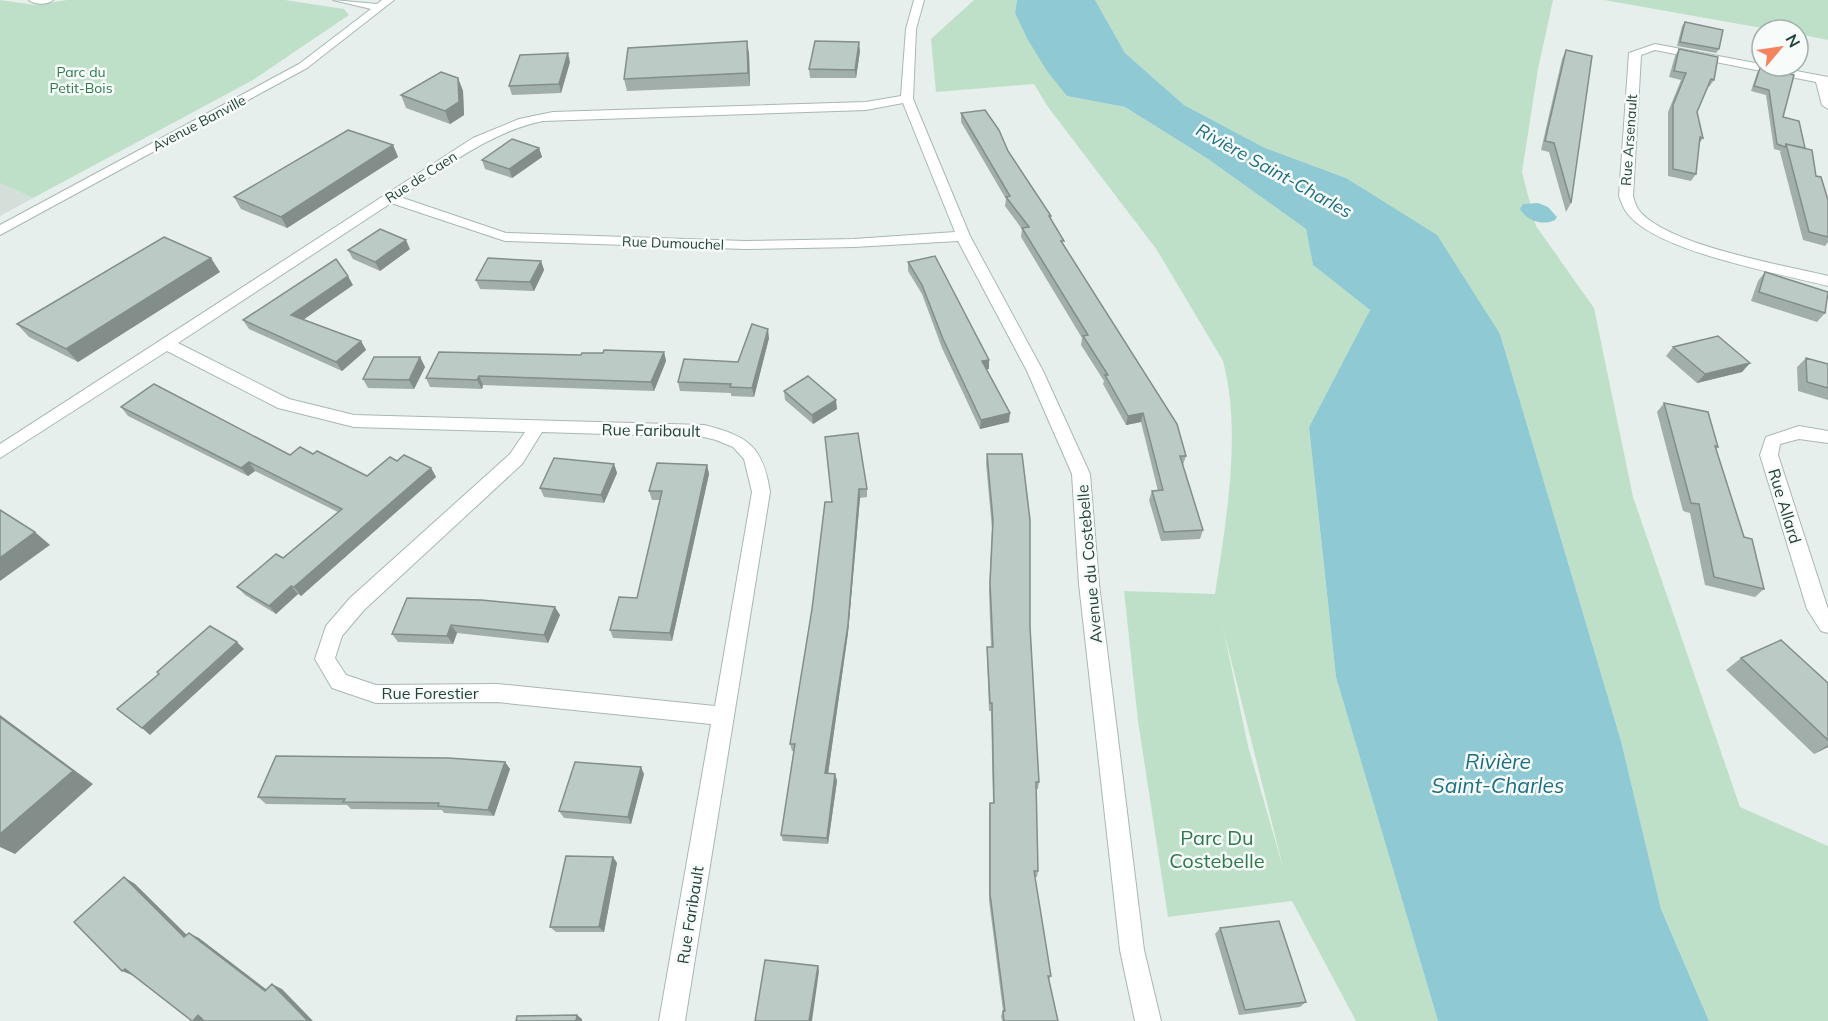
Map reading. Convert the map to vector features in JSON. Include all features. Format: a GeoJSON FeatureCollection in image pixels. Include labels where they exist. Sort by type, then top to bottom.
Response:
{"type":"FeatureCollection","features":[{"type":"Feature","properties":{"kind":"street"},"geometry":{"type":"LineString","coordinates":[[34,0],[48,0]]}},
{"type":"Feature","properties":{"kind":"street"},"geometry":{"type":"LineString","coordinates":[[338,0],[383,3]]}},
{"type":"Feature","properties":{"kind":"street","name":"Avenue du Costebelle"},"geometry":{"type":"LineString","coordinates":[[919,0],[911,29],[907,99],[963,236],[1035,371],[1081,474],[1089,584],[1132,950],[1148,1021]]}},
{"type":"Feature","properties":{"kind":"street","name":"Avenue Banville"},"geometry":{"type":"LineString","coordinates":[[0,231],[303,66],[383,3]]}},
{"type":"Feature","properties":{"kind":"street","name":"Rue Arsenault"},"geometry":{"type":"LineString","coordinates":[[1825,80],[1655,47],[1635,53],[1626,196],[1632,211],[1655,230],[1681,243],[1828,281]]}},
{"type":"Feature","properties":{"kind":"street"},"geometry":{"type":"LineString","coordinates":[[1825,80],[1828,105]]}},
{"type":"Feature","properties":{"kind":"street","name":"Rue de Caen"},"geometry":{"type":"LineString","coordinates":[[0,452],[477,141],[530,119],[866,106],[907,99]]}},
{"type":"Feature","properties":{"kind":"street","name":"Rue Dumouchel"},"geometry":{"type":"LineString","coordinates":[[389,198],[505,237],[745,246],[854,243],[963,236]]}},
{"type":"Feature","properties":{"kind":"street","name":"Rue Faribault"},"geometry":{"type":"LineString","coordinates":[[165,343],[284,404],[354,422],[704,431],[730,436],[750,450],[758,467],[761,492],[672,1021]]}},
{"type":"Feature","properties":{"kind":"street","name":"Rue Forestier"},"geometry":{"type":"LineString","coordinates":[[536,428],[516,459],[357,604],[333,632],[325,659],[339,682],[376,694],[497,693],[722,716]]}},
{"type":"Feature","properties":{"kind":"street","name":"Rue Allard"},"geometry":{"type":"LineString","coordinates":[[1828,436],[1809,431],[1786,433],[1772,441],[1769,455],[1817,609],[1828,625]]}},
{"type":"Feature","properties":{"kind":"shaded area"},"geometry":{"type":"Polygon","coordinates":[[[0,183],[33,198],[0,216],[0,183]]]}},
{"type":"Feature","properties":{"kind":"green space","name":"Parc du Petit-Bois"},"geometry":{"type":"Polygon","coordinates":[[[0,0],[35,5],[67,0],[285,0],[344,9],[349,15],[253,80],[33,198],[0,183],[0,0]]]}},
{"type":"Feature","properties":{"kind":"green space","name":"Parc Du Costebelle"},"geometry":{"type":"Polygon","coordinates":[[[974,0],[1017,0],[1015,13],[1067,96],[1125,107],[1208,159],[1306,229],[1313,265],[1370,310],[1309,427],[1336,677],[1438,1021],[1356,1021],[1292,901],[1168,917],[1138,721],[1124,591],[1215,594],[1227,507],[1232,447],[1229,389],[1223,361],[1157,250],[1048,107],[1034,84],[936,92],[931,39],[974,0]],[[1223,629],[1248,746],[1284,871],[1223,629]]]}},
{"type":"Feature","properties":{"kind":"green space"},"geometry":{"type":"Polygon","coordinates":[[[1095,0],[1553,0],[1538,69],[1522,172],[1536,226],[1594,308],[1633,497],[1740,807],[1828,846],[1828,1021],[1709,1021],[1661,909],[1621,741],[1500,334],[1394,210],[1346,178],[1265,148],[1184,105],[1125,53],[1095,0]]]}},
{"type":"Feature","properties":{"kind":"green space"},"geometry":{"type":"Polygon","coordinates":[[[1604,0],[1828,0],[1828,40],[1810,36],[1810,18],[1750,18],[1750,26],[1604,0]]]}},
{"type":"Feature","properties":{"kind":"water","name":"Rivière Saint-Charles"},"geometry":{"type":"Polygon","coordinates":[[[1017,0],[1095,0],[1125,53],[1184,105],[1265,148],[1346,178],[1437,235],[1500,334],[1621,741],[1661,909],[1709,1021],[1438,1021],[1336,677],[1309,427],[1370,310],[1313,265],[1306,229],[1208,159],[1125,107],[1067,96],[1047,71],[1028,40],[1015,13],[1017,0]]]}},
{"type":"Feature","properties":{"kind":"water"},"geometry":{"type":"Polygon","coordinates":[[[1538,203],[1548,207],[1557,217],[1555,220],[1535,221],[1527,217],[1520,209],[1523,204],[1538,203]]]}},
{"type":"Feature","properties":{"kind":"building"},"geometry":{"type":"Polygon","coordinates":[[[1685,22],[1723,30],[1719,49],[1680,42],[1685,22]]]}},
{"type":"Feature","properties":{"kind":"building"},"geometry":{"type":"Polygon","coordinates":[[[747,41],[748,73],[624,79],[628,48],[747,41]]]}},
{"type":"Feature","properties":{"kind":"building"},"geometry":{"type":"Polygon","coordinates":[[[815,41],[859,42],[855,70],[809,69],[815,41]]]}},
{"type":"Feature","properties":{"kind":"building"},"geometry":{"type":"Polygon","coordinates":[[[1679,49],[1718,57],[1714,80],[1711,79],[1697,112],[1703,138],[1700,137],[1696,174],[1673,169],[1673,105],[1686,73],[1674,71],[1679,49]]]}},
{"type":"Feature","properties":{"kind":"building"},"geometry":{"type":"Polygon","coordinates":[[[1566,50],[1592,56],[1571,203],[1554,143],[1545,141],[1566,50]]]}},
{"type":"Feature","properties":{"kind":"building"},"geometry":{"type":"Polygon","coordinates":[[[568,53],[559,84],[509,86],[520,55],[568,53]]]}},
{"type":"Feature","properties":{"kind":"building"},"geometry":{"type":"Polygon","coordinates":[[[441,72],[458,78],[459,102],[445,111],[401,95],[441,72]]]}},
{"type":"Feature","properties":{"kind":"building"},"geometry":{"type":"Polygon","coordinates":[[[1757,78],[1793,78],[1783,117],[1799,121],[1805,148],[1786,144],[1785,147],[1777,144],[1769,90],[1754,86],[1757,78]]]}},
{"type":"Feature","properties":{"kind":"building"},"geometry":{"type":"Polygon","coordinates":[[[985,110],[999,130],[1008,151],[1051,216],[1049,216],[1064,241],[1061,241],[1177,424],[1186,456],[1180,456],[1203,530],[1164,532],[1152,491],[1163,490],[1143,413],[1128,416],[1105,375],[1108,375],[1083,336],[1088,335],[1022,228],[1029,227],[1006,197],[1010,196],[961,113],[985,110]]]}},
{"type":"Feature","properties":{"kind":"building"},"geometry":{"type":"Polygon","coordinates":[[[348,130],[393,145],[281,217],[234,197],[348,130]]]}},
{"type":"Feature","properties":{"kind":"building"},"geometry":{"type":"Polygon","coordinates":[[[512,139],[539,148],[509,169],[482,160],[512,139]]]}},
{"type":"Feature","properties":{"kind":"building"},"geometry":{"type":"Polygon","coordinates":[[[1786,144],[1812,150],[1816,176],[1821,177],[1828,200],[1828,237],[1809,232],[1786,144]]]}},
{"type":"Feature","properties":{"kind":"building"},"geometry":{"type":"Polygon","coordinates":[[[380,229],[406,240],[375,262],[348,250],[380,229]]]}},
{"type":"Feature","properties":{"kind":"building"},"geometry":{"type":"Polygon","coordinates":[[[164,237],[211,258],[66,349],[17,324],[164,237]]]}},
{"type":"Feature","properties":{"kind":"building"},"geometry":{"type":"Polygon","coordinates":[[[935,256],[989,360],[982,361],[1010,413],[981,420],[943,339],[922,285],[908,262],[935,256]]]}},
{"type":"Feature","properties":{"kind":"building"},"geometry":{"type":"Polygon","coordinates":[[[488,258],[541,261],[530,282],[476,280],[488,258]]]}},
{"type":"Feature","properties":{"kind":"building"},"geometry":{"type":"Polygon","coordinates":[[[336,259],[348,276],[291,315],[361,341],[336,362],[243,320],[336,259]]]}},
{"type":"Feature","properties":{"kind":"building"},"geometry":{"type":"Polygon","coordinates":[[[1765,272],[1828,292],[1825,313],[1759,292],[1765,272]]]}},
{"type":"Feature","properties":{"kind":"building"},"geometry":{"type":"Polygon","coordinates":[[[752,324],[768,329],[752,388],[730,387],[731,384],[678,382],[684,359],[738,362],[752,324]]]}},
{"type":"Feature","properties":{"kind":"building"},"geometry":{"type":"Polygon","coordinates":[[[1718,336],[1750,363],[1705,374],[1673,347],[1718,336]]]}},
{"type":"Feature","properties":{"kind":"building"},"geometry":{"type":"Polygon","coordinates":[[[604,350],[664,352],[651,382],[479,376],[477,380],[426,378],[439,352],[581,355],[582,353],[603,353],[604,350]]]}},
{"type":"Feature","properties":{"kind":"building"},"geometry":{"type":"Polygon","coordinates":[[[374,357],[420,357],[409,380],[363,379],[374,357]]]}},
{"type":"Feature","properties":{"kind":"building"},"geometry":{"type":"Polygon","coordinates":[[[1806,358],[1828,364],[1828,388],[1807,382],[1806,358]]]}},
{"type":"Feature","properties":{"kind":"building"},"geometry":{"type":"Polygon","coordinates":[[[808,376],[836,400],[812,415],[784,391],[808,376]]]}},
{"type":"Feature","properties":{"kind":"building"},"geometry":{"type":"Polygon","coordinates":[[[154,384],[290,455],[300,447],[313,454],[317,451],[367,476],[390,457],[397,461],[404,455],[431,468],[269,606],[237,587],[276,554],[283,558],[342,509],[249,462],[241,468],[121,407],[154,384]]]}},
{"type":"Feature","properties":{"kind":"building"},"geometry":{"type":"Polygon","coordinates":[[[1664,403],[1708,412],[1718,447],[1715,446],[1744,537],[1752,539],[1764,589],[1714,577],[1699,504],[1691,503],[1664,403]]]}},
{"type":"Feature","properties":{"kind":"building"},"geometry":{"type":"Polygon","coordinates":[[[858,433],[867,489],[859,489],[848,625],[825,773],[835,774],[827,838],[781,835],[795,744],[790,744],[812,609],[825,502],[832,502],[825,437],[858,433]]]}},
{"type":"Feature","properties":{"kind":"building"},"geometry":{"type":"Polygon","coordinates":[[[987,454],[1022,454],[1030,520],[1030,627],[1039,782],[1036,782],[1038,871],[1034,871],[1051,976],[1048,976],[1058,1021],[1004,1021],[1003,1011],[1005,1011],[990,894],[990,803],[994,803],[992,703],[990,703],[987,647],[993,647],[990,583],[993,520],[987,454]]]}},
{"type":"Feature","properties":{"kind":"building"},"geometry":{"type":"Polygon","coordinates":[[[554,458],[614,464],[601,495],[540,488],[554,458]]]}},
{"type":"Feature","properties":{"kind":"building"},"geometry":{"type":"Polygon","coordinates":[[[657,463],[707,465],[670,633],[610,630],[619,597],[637,598],[662,491],[649,491],[657,463]]]}},
{"type":"Feature","properties":{"kind":"building"},"geometry":{"type":"Polygon","coordinates":[[[0,510],[35,532],[0,558],[0,510]]]}},
{"type":"Feature","properties":{"kind":"building"},"geometry":{"type":"Polygon","coordinates":[[[407,598],[481,600],[555,607],[544,635],[451,625],[447,636],[392,634],[407,598]]]}},
{"type":"Feature","properties":{"kind":"building"},"geometry":{"type":"Polygon","coordinates":[[[210,626],[237,642],[142,728],[117,709],[159,674],[157,672],[210,626]]]}},
{"type":"Feature","properties":{"kind":"building"},"geometry":{"type":"Polygon","coordinates":[[[1781,640],[1828,683],[1828,740],[1741,658],[1781,640]]]}},
{"type":"Feature","properties":{"kind":"building"},"geometry":{"type":"Polygon","coordinates":[[[0,717],[73,771],[0,834],[0,717]]]}},
{"type":"Feature","properties":{"kind":"building"},"geometry":{"type":"Polygon","coordinates":[[[276,756],[448,758],[505,762],[488,810],[438,806],[439,803],[343,802],[345,799],[258,797],[276,756]]]}},
{"type":"Feature","properties":{"kind":"building"},"geometry":{"type":"Polygon","coordinates":[[[575,762],[641,767],[628,817],[559,811],[575,762]]]}},
{"type":"Feature","properties":{"kind":"building"},"geometry":{"type":"Polygon","coordinates":[[[566,856],[613,857],[599,927],[550,927],[566,856]]]}},
{"type":"Feature","properties":{"kind":"building"},"geometry":{"type":"Polygon","coordinates":[[[124,877],[184,937],[189,933],[265,991],[272,984],[308,1021],[204,1021],[198,1015],[192,1021],[125,969],[122,971],[74,922],[124,877]]]}},
{"type":"Feature","properties":{"kind":"building"},"geometry":{"type":"Polygon","coordinates":[[[1279,921],[1306,1002],[1245,1010],[1220,928],[1279,921]]]}},
{"type":"Feature","properties":{"kind":"building"},"geometry":{"type":"Polygon","coordinates":[[[765,960],[818,966],[809,1021],[755,1021],[765,960]]]}},
{"type":"Feature","properties":{"kind":"building"},"geometry":{"type":"Polygon","coordinates":[[[577,1015],[576,1021],[516,1021],[517,1016],[577,1015]]]}}]}
